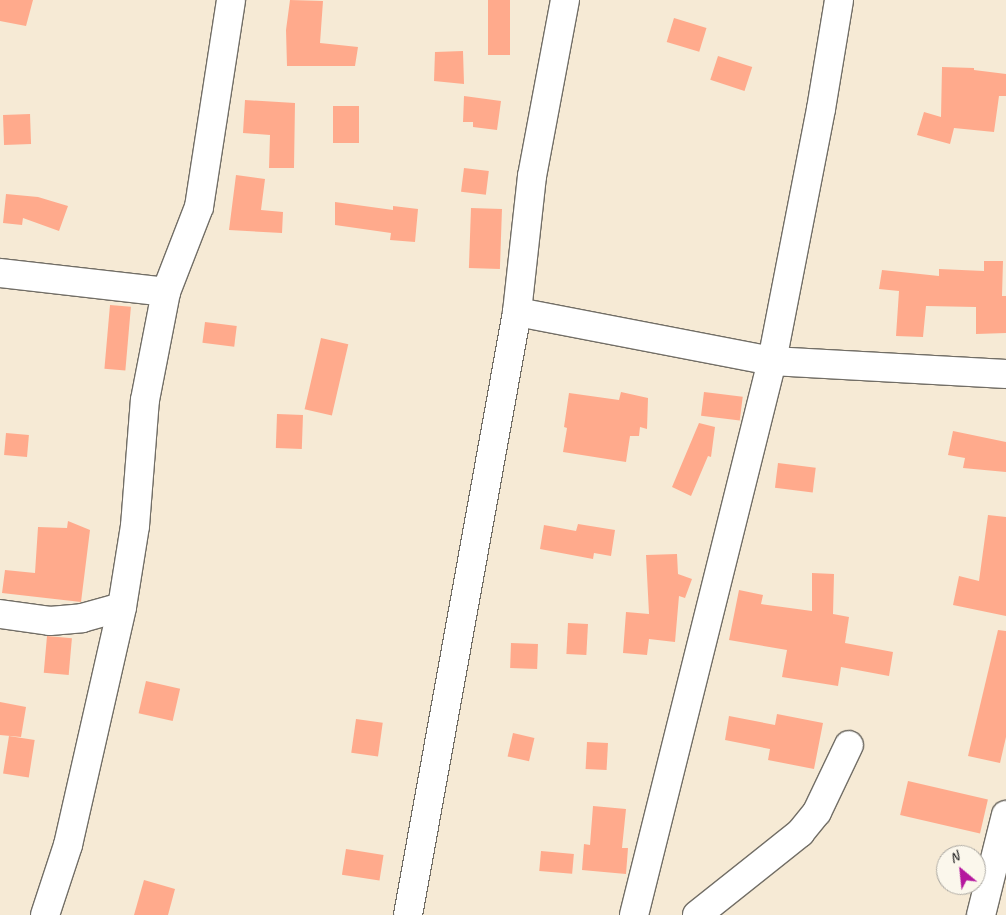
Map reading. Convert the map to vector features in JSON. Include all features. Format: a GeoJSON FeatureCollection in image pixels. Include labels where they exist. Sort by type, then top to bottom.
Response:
{"type":"FeatureCollection","features":[{"type":"Feature","properties":{"kind":"street"},"geometry":{"type":"LineString","coordinates":[[45,915],[68,845],[122,607],[135,526],[145,400],[166,292],[199,207],[231,0]]}},
{"type":"Feature","properties":{"kind":"street"},"geometry":{"type":"LineString","coordinates":[[408,915],[517,312],[532,176],[565,0]]}},
{"type":"Feature","properties":{"kind":"street"},"geometry":{"type":"LineString","coordinates":[[634,915],[772,361],[821,109],[839,0]]}},
{"type":"Feature","properties":{"kind":"street"},"geometry":{"type":"LineString","coordinates":[[0,273],[166,292]]}},
{"type":"Feature","properties":{"kind":"street"},"geometry":{"type":"LineString","coordinates":[[517,312],[772,361],[1006,374]]}},
{"type":"Feature","properties":{"kind":"street"},"geometry":{"type":"LineString","coordinates":[[0,614],[50,621],[82,618],[122,607]]}},
{"type":"Feature","properties":{"kind":"street"},"geometry":{"type":"LineString","coordinates":[[697,915],[800,833],[817,812],[849,745]]}},
{"type":"Feature","properties":{"kind":"street"},"geometry":{"type":"LineString","coordinates":[[981,915],[1006,815]]}},
{"type":"Feature","properties":{"kind":"building"},"geometry":{"type":"Polygon","coordinates":[[[0,0],[33,0],[26,26],[0,21],[0,0]]]}},
{"type":"Feature","properties":{"kind":"building"},"geometry":{"type":"Polygon","coordinates":[[[290,0],[323,1],[320,43],[358,47],[355,66],[287,66],[286,30],[290,0]]]}},
{"type":"Feature","properties":{"kind":"building"},"geometry":{"type":"Polygon","coordinates":[[[488,0],[510,0],[510,55],[488,55],[488,0]]]}},
{"type":"Feature","properties":{"kind":"building"},"geometry":{"type":"Polygon","coordinates":[[[674,18],[707,28],[699,52],[667,42],[674,18]]]}},
{"type":"Feature","properties":{"kind":"building"},"geometry":{"type":"Polygon","coordinates":[[[463,51],[464,84],[434,81],[435,52],[463,51]]]}},
{"type":"Feature","properties":{"kind":"building"},"geometry":{"type":"Polygon","coordinates":[[[718,56],[752,67],[745,91],[710,80],[718,56]]]}},
{"type":"Feature","properties":{"kind":"building"},"geometry":{"type":"Polygon","coordinates":[[[942,67],[974,68],[974,70],[1006,74],[1006,96],[999,96],[994,132],[954,128],[950,144],[917,135],[924,112],[941,117],[942,67]]]}},
{"type":"Feature","properties":{"kind":"building"},"geometry":{"type":"Polygon","coordinates":[[[464,96],[501,101],[497,130],[473,127],[473,122],[463,122],[464,96]]]}},
{"type":"Feature","properties":{"kind":"building"},"geometry":{"type":"Polygon","coordinates":[[[245,100],[295,103],[294,168],[269,168],[270,135],[243,133],[245,100]]]}},
{"type":"Feature","properties":{"kind":"building"},"geometry":{"type":"Polygon","coordinates":[[[333,106],[359,106],[359,143],[333,143],[333,106]]]}},
{"type":"Feature","properties":{"kind":"building"},"geometry":{"type":"Polygon","coordinates":[[[30,114],[31,144],[4,145],[3,115],[30,114]]]}},
{"type":"Feature","properties":{"kind":"building"},"geometry":{"type":"Polygon","coordinates":[[[464,168],[489,171],[486,195],[461,192],[464,168]]]}},
{"type":"Feature","properties":{"kind":"building"},"geometry":{"type":"Polygon","coordinates":[[[236,175],[265,179],[261,210],[283,212],[282,233],[229,230],[236,175]]]}},
{"type":"Feature","properties":{"kind":"building"},"geometry":{"type":"Polygon","coordinates":[[[6,194],[38,197],[68,206],[59,231],[23,218],[22,225],[3,223],[6,194]]]}},
{"type":"Feature","properties":{"kind":"building"},"geometry":{"type":"Polygon","coordinates":[[[335,202],[393,210],[393,206],[418,209],[415,242],[390,240],[391,233],[335,225],[335,202]]]}},
{"type":"Feature","properties":{"kind":"building"},"geometry":{"type":"Polygon","coordinates":[[[471,208],[502,209],[500,269],[469,268],[471,208]]]}},
{"type":"Feature","properties":{"kind":"building"},"geometry":{"type":"Polygon","coordinates":[[[984,261],[1003,261],[1002,296],[1006,296],[1006,333],[976,334],[976,307],[926,306],[923,337],[896,336],[899,291],[879,289],[882,270],[939,276],[939,269],[984,271],[984,261]]]}},
{"type":"Feature","properties":{"kind":"building"},"geometry":{"type":"Polygon","coordinates":[[[110,305],[131,307],[125,371],[104,369],[110,305]]]}},
{"type":"Feature","properties":{"kind":"building"},"geometry":{"type":"Polygon","coordinates":[[[205,322],[237,326],[234,347],[202,343],[205,322]]]}},
{"type":"Feature","properties":{"kind":"building"},"geometry":{"type":"Polygon","coordinates":[[[321,338],[348,344],[332,415],[305,409],[321,338]]]}},
{"type":"Feature","properties":{"kind":"building"},"geometry":{"type":"Polygon","coordinates":[[[621,392],[648,398],[647,429],[640,427],[639,436],[630,436],[626,462],[563,452],[567,428],[564,427],[569,393],[619,400],[621,392]]]}},
{"type":"Feature","properties":{"kind":"building"},"geometry":{"type":"Polygon","coordinates":[[[704,392],[743,397],[740,421],[701,416],[704,392]]]}},
{"type":"Feature","properties":{"kind":"building"},"geometry":{"type":"Polygon","coordinates":[[[277,414],[303,415],[302,449],[276,448],[277,414]]]}},
{"type":"Feature","properties":{"kind":"building"},"geometry":{"type":"Polygon","coordinates":[[[699,423],[715,427],[711,457],[708,456],[691,496],[672,487],[699,423]]]}},
{"type":"Feature","properties":{"kind":"building"},"geometry":{"type":"Polygon","coordinates":[[[953,431],[1006,442],[1006,472],[963,468],[965,458],[948,455],[953,431]]]}},
{"type":"Feature","properties":{"kind":"building"},"geometry":{"type":"Polygon","coordinates":[[[6,433],[29,435],[27,457],[4,455],[6,433]]]}},
{"type":"Feature","properties":{"kind":"building"},"geometry":{"type":"Polygon","coordinates":[[[778,463],[816,468],[813,492],[775,488],[778,463]]]}},
{"type":"Feature","properties":{"kind":"building"},"geometry":{"type":"Polygon","coordinates":[[[988,515],[1006,517],[1006,616],[953,605],[959,576],[979,581],[988,515]]]}},
{"type":"Feature","properties":{"kind":"building"},"geometry":{"type":"Polygon","coordinates":[[[68,521],[90,530],[81,602],[2,593],[5,570],[35,573],[38,527],[67,528],[68,521]]]}},
{"type":"Feature","properties":{"kind":"building"},"geometry":{"type":"Polygon","coordinates":[[[578,524],[615,530],[611,556],[594,553],[593,559],[540,549],[544,525],[576,531],[578,524]]]}},
{"type":"Feature","properties":{"kind":"building"},"geometry":{"type":"Polygon","coordinates":[[[677,554],[678,574],[692,579],[685,598],[679,596],[675,642],[649,639],[647,655],[623,653],[626,612],[649,614],[646,555],[677,554]]]}},
{"type":"Feature","properties":{"kind":"building"},"geometry":{"type":"Polygon","coordinates":[[[812,573],[834,574],[833,614],[849,617],[845,643],[893,652],[889,676],[841,667],[838,686],[782,677],[787,650],[729,640],[739,590],[763,595],[761,604],[812,611],[812,573]]]}},
{"type":"Feature","properties":{"kind":"building"},"geometry":{"type":"Polygon","coordinates":[[[568,623],[588,624],[586,655],[566,654],[568,623]]]}},
{"type":"Feature","properties":{"kind":"building"},"geometry":{"type":"Polygon","coordinates":[[[998,630],[1006,631],[1006,737],[1000,763],[968,756],[998,630]]]}},
{"type":"Feature","properties":{"kind":"building"},"geometry":{"type":"Polygon","coordinates":[[[47,636],[72,638],[69,675],[44,673],[47,636]]]}},
{"type":"Feature","properties":{"kind":"building"},"geometry":{"type":"Polygon","coordinates":[[[511,643],[538,644],[537,669],[510,668],[511,643]]]}},
{"type":"Feature","properties":{"kind":"building"},"geometry":{"type":"Polygon","coordinates":[[[146,681],[180,689],[173,721],[139,713],[146,681]]]}},
{"type":"Feature","properties":{"kind":"building"},"geometry":{"type":"Polygon","coordinates":[[[0,702],[26,707],[21,737],[0,735],[0,702]]]}},
{"type":"Feature","properties":{"kind":"building"},"geometry":{"type":"Polygon","coordinates":[[[777,714],[823,723],[814,769],[768,760],[770,749],[725,740],[729,716],[775,725],[777,714]]]}},
{"type":"Feature","properties":{"kind":"building"},"geometry":{"type":"Polygon","coordinates":[[[356,719],[383,723],[378,756],[351,753],[356,719]]]}},
{"type":"Feature","properties":{"kind":"building"},"geometry":{"type":"Polygon","coordinates":[[[513,733],[534,738],[529,761],[508,756],[513,733]]]}},
{"type":"Feature","properties":{"kind":"building"},"geometry":{"type":"Polygon","coordinates":[[[9,736],[35,740],[29,778],[3,774],[9,736]]]}},
{"type":"Feature","properties":{"kind":"building"},"geometry":{"type":"Polygon","coordinates":[[[587,742],[608,743],[607,770],[586,769],[587,742]]]}},
{"type":"Feature","properties":{"kind":"building"},"geometry":{"type":"Polygon","coordinates":[[[908,781],[988,799],[980,834],[900,815],[908,781]]]}},
{"type":"Feature","properties":{"kind":"building"},"geometry":{"type":"Polygon","coordinates":[[[593,806],[626,809],[622,848],[628,848],[626,874],[582,870],[584,844],[590,845],[593,806]]]}},
{"type":"Feature","properties":{"kind":"building"},"geometry":{"type":"Polygon","coordinates":[[[346,849],[384,855],[379,881],[342,875],[346,849]]]}},
{"type":"Feature","properties":{"kind":"building"},"geometry":{"type":"Polygon","coordinates":[[[541,851],[574,854],[572,874],[539,871],[541,851]]]}},
{"type":"Feature","properties":{"kind":"building"},"geometry":{"type":"Polygon","coordinates":[[[144,880],[175,889],[168,915],[134,915],[144,880]]]}}]}
